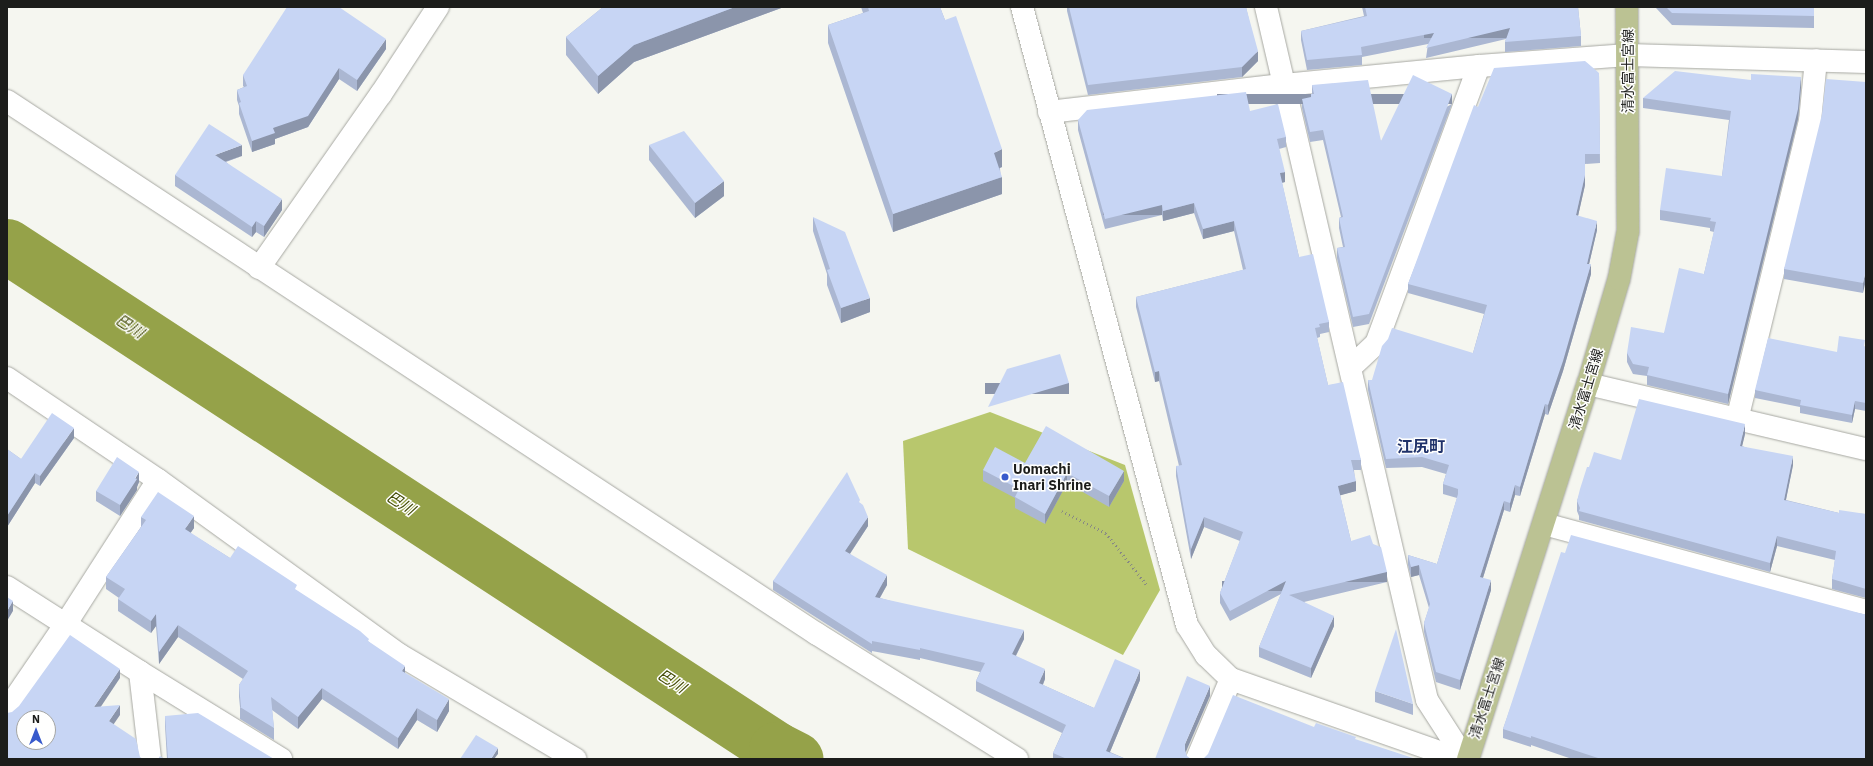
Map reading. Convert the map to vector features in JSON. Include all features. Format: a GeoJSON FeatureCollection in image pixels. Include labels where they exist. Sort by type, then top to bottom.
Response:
{"type":"FeatureCollection","features":[{"type":"Feature","properties":{"kind":"main road","name":"清水富士宮線"},"geometry":{"type":"LineString","coordinates":[[1466,759],[1544,524],[1588,384],[1618,279],[1628,231],[1627,7]]}},
{"type":"Feature","properties":{"kind":"street"},"geometry":{"type":"LineString","coordinates":[[259,268],[381,94],[438,7]]}},
{"type":"Feature","properties":{"kind":"street"},"geometry":{"type":"LineString","coordinates":[[1022,7],[1187,625],[1206,655],[1231,678],[1460,759]]}},
{"type":"Feature","properties":{"kind":"street"},"geometry":{"type":"LineString","coordinates":[[1266,7],[1427,700],[1466,759]]}},
{"type":"Feature","properties":{"kind":"street"},"geometry":{"type":"LineString","coordinates":[[1049,112],[1284,85],[1480,66],[1628,55],[1866,62]]}},
{"type":"Feature","properties":{"kind":"street"},"geometry":{"type":"LineString","coordinates":[[1737,420],[1810,121],[1816,60]]}},
{"type":"Feature","properties":{"kind":"street"},"geometry":{"type":"LineString","coordinates":[[1350,367],[1376,344],[1480,66]]}},
{"type":"Feature","properties":{"kind":"street"},"geometry":{"type":"LineString","coordinates":[[7,101],[817,634],[1017,759]]}},
{"type":"Feature","properties":{"kind":"street"},"geometry":{"type":"LineString","coordinates":[[7,378],[158,480],[400,656],[575,759]]}},
{"type":"Feature","properties":{"kind":"street"},"geometry":{"type":"LineString","coordinates":[[1588,384],[1866,449]]}},
{"type":"Feature","properties":{"kind":"street"},"geometry":{"type":"LineString","coordinates":[[7,710],[65,625],[158,480]]}},
{"type":"Feature","properties":{"kind":"street"},"geometry":{"type":"LineString","coordinates":[[1544,524],[1866,611]]}},
{"type":"Feature","properties":{"kind":"street"},"geometry":{"type":"LineString","coordinates":[[7,587],[65,625],[281,759]]}},
{"type":"Feature","properties":{"kind":"street"},"geometry":{"type":"LineString","coordinates":[[140,672],[150,759]]}},
{"type":"Feature","properties":{"kind":"street"},"geometry":{"type":"LineString","coordinates":[[1197,759],[1231,678]]}},
{"type":"Feature","properties":{"kind":"path"},"geometry":{"type":"LineString","coordinates":[[1062,511],[1106,533],[1149,588]]}},
{"type":"Feature","properties":{"kind":"green space"},"geometry":{"type":"Polygon","coordinates":[[[990,412],[1125,465],[1160,590],[1123,655],[908,549],[903,441],[990,412]]]}},
{"type":"Feature","properties":{"kind":"building"},"geometry":{"type":"Polygon","coordinates":[[[287,7],[339,7],[386,39],[357,80],[339,68],[308,116],[273,128],[275,133],[252,141],[239,103],[241,102],[237,90],[247,86],[243,75],[287,7]]]}},
{"type":"Feature","properties":{"kind":"building"},"geometry":{"type":"Polygon","coordinates":[[[603,7],[735,7],[634,45],[598,76],[566,37],[603,7]]]}},
{"type":"Feature","properties":{"kind":"building"},"geometry":{"type":"Polygon","coordinates":[[[868,7],[940,7],[945,20],[956,16],[1002,149],[994,153],[1002,177],[893,214],[828,25],[869,11],[868,7]]]}},
{"type":"Feature","properties":{"kind":"building"},"geometry":{"type":"Polygon","coordinates":[[[1069,7],[1246,7],[1258,51],[1242,67],[1088,85],[1069,7]]]}},
{"type":"Feature","properties":{"kind":"building"},"geometry":{"type":"Polygon","coordinates":[[[1365,7],[1578,7],[1581,36],[1505,42],[1510,28],[1426,48],[1434,33],[1361,47],[1362,55],[1307,60],[1301,31],[1367,16],[1365,7]]]}},
{"type":"Feature","properties":{"kind":"building"},"geometry":{"type":"Polygon","coordinates":[[[1666,7],[1814,7],[1814,16],[1672,13],[1666,7]]]}},
{"type":"Feature","properties":{"kind":"building"},"geometry":{"type":"Polygon","coordinates":[[[1585,61],[1599,73],[1600,154],[1585,154],[1585,175],[1576,215],[1597,221],[1587,264],[1591,264],[1563,361],[1548,405],[1545,404],[1520,487],[1515,485],[1510,503],[1504,501],[1480,577],[1491,580],[1460,680],[1436,672],[1424,623],[1430,604],[1419,565],[1411,567],[1408,555],[1437,564],[1458,494],[1458,489],[1443,484],[1449,465],[1422,457],[1386,459],[1368,380],[1372,380],[1382,346],[1388,339],[1392,328],[1473,353],[1487,305],[1408,284],[1474,105],[1478,107],[1494,68],[1585,61]]]}},
{"type":"Feature","properties":{"kind":"building"},"geometry":{"type":"Polygon","coordinates":[[[1675,71],[1751,80],[1751,74],[1801,77],[1798,109],[1728,394],[1647,375],[1649,367],[1633,364],[1627,353],[1631,327],[1664,333],[1679,268],[1704,274],[1716,222],[1710,221],[1711,218],[1660,210],[1666,168],[1722,176],[1731,111],[1643,98],[1675,71]]]}},
{"type":"Feature","properties":{"kind":"building"},"geometry":{"type":"Polygon","coordinates":[[[1413,75],[1452,94],[1369,314],[1353,317],[1337,248],[1345,247],[1339,218],[1343,217],[1323,130],[1310,132],[1302,99],[1311,97],[1311,94],[1314,94],[1312,85],[1368,80],[1381,141],[1413,75]]]}},
{"type":"Feature","properties":{"kind":"building"},"geometry":{"type":"Polygon","coordinates":[[[1826,79],[1866,82],[1866,270],[1863,283],[1784,269],[1822,114],[1826,79]]]}},
{"type":"Feature","properties":{"kind":"building"},"geometry":{"type":"Polygon","coordinates":[[[1246,92],[1250,111],[1278,104],[1286,137],[1277,139],[1285,172],[1280,173],[1299,257],[1313,254],[1329,322],[1319,324],[1320,327],[1315,328],[1328,385],[1343,382],[1361,460],[1351,460],[1356,481],[1338,486],[1351,541],[1370,535],[1373,544],[1381,547],[1387,572],[1289,595],[1334,616],[1311,668],[1259,647],[1286,581],[1230,611],[1220,593],[1243,532],[1204,517],[1191,549],[1176,466],[1182,465],[1159,371],[1155,372],[1136,297],[1246,269],[1234,221],[1203,229],[1194,203],[1163,211],[1162,205],[1105,219],[1078,120],[1087,110],[1246,92]]]}},
{"type":"Feature","properties":{"kind":"building"},"geometry":{"type":"Polygon","coordinates":[[[209,124],[242,145],[215,155],[282,199],[264,226],[256,221],[252,227],[175,175],[209,124]]]}},
{"type":"Feature","properties":{"kind":"building"},"geometry":{"type":"Polygon","coordinates":[[[684,131],[724,181],[695,203],[649,145],[684,131]]]}},
{"type":"Feature","properties":{"kind":"building"},"geometry":{"type":"Polygon","coordinates":[[[813,217],[845,232],[870,298],[841,308],[827,270],[830,269],[813,217]]]}},
{"type":"Feature","properties":{"kind":"building"},"geometry":{"type":"Polygon","coordinates":[[[1839,336],[1865,340],[1866,403],[1855,401],[1852,415],[1800,405],[1801,400],[1755,390],[1768,338],[1837,352],[1839,336]]]}},
{"type":"Feature","properties":{"kind":"building"},"geometry":{"type":"Polygon","coordinates":[[[1060,354],[1069,383],[988,407],[1007,369],[1060,354]]]}},
{"type":"Feature","properties":{"kind":"building"},"geometry":{"type":"Polygon","coordinates":[[[1639,399],[1745,424],[1740,446],[1793,456],[1784,500],[1839,513],[1839,510],[1866,514],[1866,589],[1832,579],[1836,551],[1777,536],[1770,563],[1579,511],[1580,508],[1577,501],[1580,489],[1587,467],[1589,467],[1594,452],[1621,460],[1639,399]]]}},
{"type":"Feature","properties":{"kind":"building"},"geometry":{"type":"Polygon","coordinates":[[[52,413],[74,428],[40,476],[35,473],[7,516],[7,449],[21,459],[52,413]]]}},
{"type":"Feature","properties":{"kind":"building"},"geometry":{"type":"Polygon","coordinates":[[[1046,426],[1124,471],[1109,496],[1067,473],[1045,514],[1015,497],[1019,489],[983,470],[995,447],[1025,463],[1046,426]]]}},
{"type":"Feature","properties":{"kind":"building"},"geometry":{"type":"Polygon","coordinates":[[[117,457],[139,472],[135,478],[137,479],[120,505],[96,491],[117,457]]]}},
{"type":"Feature","properties":{"kind":"building"},"geometry":{"type":"Polygon","coordinates":[[[847,472],[860,500],[859,502],[863,505],[868,517],[845,551],[887,575],[875,597],[1024,630],[1012,654],[1045,669],[1039,683],[1094,708],[1115,659],[1140,670],[1106,751],[1126,759],[1067,759],[1053,753],[1066,725],[976,681],[985,663],[920,648],[920,650],[872,641],[872,644],[773,581],[847,472]]]}},
{"type":"Feature","properties":{"kind":"building"},"geometry":{"type":"Polygon","coordinates":[[[158,492],[194,516],[185,529],[230,558],[238,546],[297,585],[295,589],[360,631],[369,639],[368,641],[405,666],[402,671],[449,699],[437,720],[417,708],[398,738],[322,688],[298,717],[271,697],[274,728],[240,707],[239,685],[248,671],[178,625],[159,652],[156,614],[151,621],[118,599],[125,589],[106,577],[146,520],[141,517],[158,492]]]}},
{"type":"Feature","properties":{"kind":"building"},"geometry":{"type":"Polygon","coordinates":[[[1571,535],[1866,614],[1866,759],[1601,759],[1531,736],[1531,738],[1503,729],[1561,552],[1565,553],[1571,535]]]}},
{"type":"Feature","properties":{"kind":"building"},"geometry":{"type":"Polygon","coordinates":[[[7,597],[13,601],[7,611],[7,597]]]}},
{"type":"Feature","properties":{"kind":"building"},"geometry":{"type":"Polygon","coordinates":[[[1396,629],[1413,704],[1375,691],[1396,629]]]}},
{"type":"Feature","properties":{"kind":"building"},"geometry":{"type":"Polygon","coordinates":[[[70,635],[120,669],[94,707],[120,705],[109,721],[136,739],[140,757],[143,759],[7,759],[7,713],[12,712],[19,706],[70,635]]]}},
{"type":"Feature","properties":{"kind":"building"},"geometry":{"type":"Polygon","coordinates":[[[1187,676],[1210,686],[1185,744],[1187,756],[1191,759],[1155,759],[1187,676]]]}},
{"type":"Feature","properties":{"kind":"building"},"geometry":{"type":"Polygon","coordinates":[[[1233,695],[1314,727],[1316,723],[1356,737],[1355,739],[1416,759],[1203,759],[1208,754],[1233,695]]]}},
{"type":"Feature","properties":{"kind":"building"},"geometry":{"type":"Polygon","coordinates":[[[198,713],[274,759],[168,759],[165,716],[198,713]]]}},
{"type":"Feature","properties":{"kind":"building"},"geometry":{"type":"Polygon","coordinates":[[[476,735],[498,748],[491,759],[460,759],[476,735]]]}},
{"type":"Feature","properties":{"kind":"building"},"geometry":{"type":"Polygon","coordinates":[[[160,756],[165,759],[158,759],[160,756]]]}},
{"type":"Feature","properties":{"kind":"waterway","name":"巴川"},"geometry":{"type":"LineString","coordinates":[[7,246],[776,749],[796,759]]}},
{"type":"Feature","properties":{"kind":"place","name":"Uomachi Inari Shrine"},"geometry":{"type":"Point","coordinates":[1005,477]}},
{"type":"Feature","properties":{"kind":"district","name":"江尻町"},"geometry":{"type":"Point","coordinates":[1421,446]}}]}
